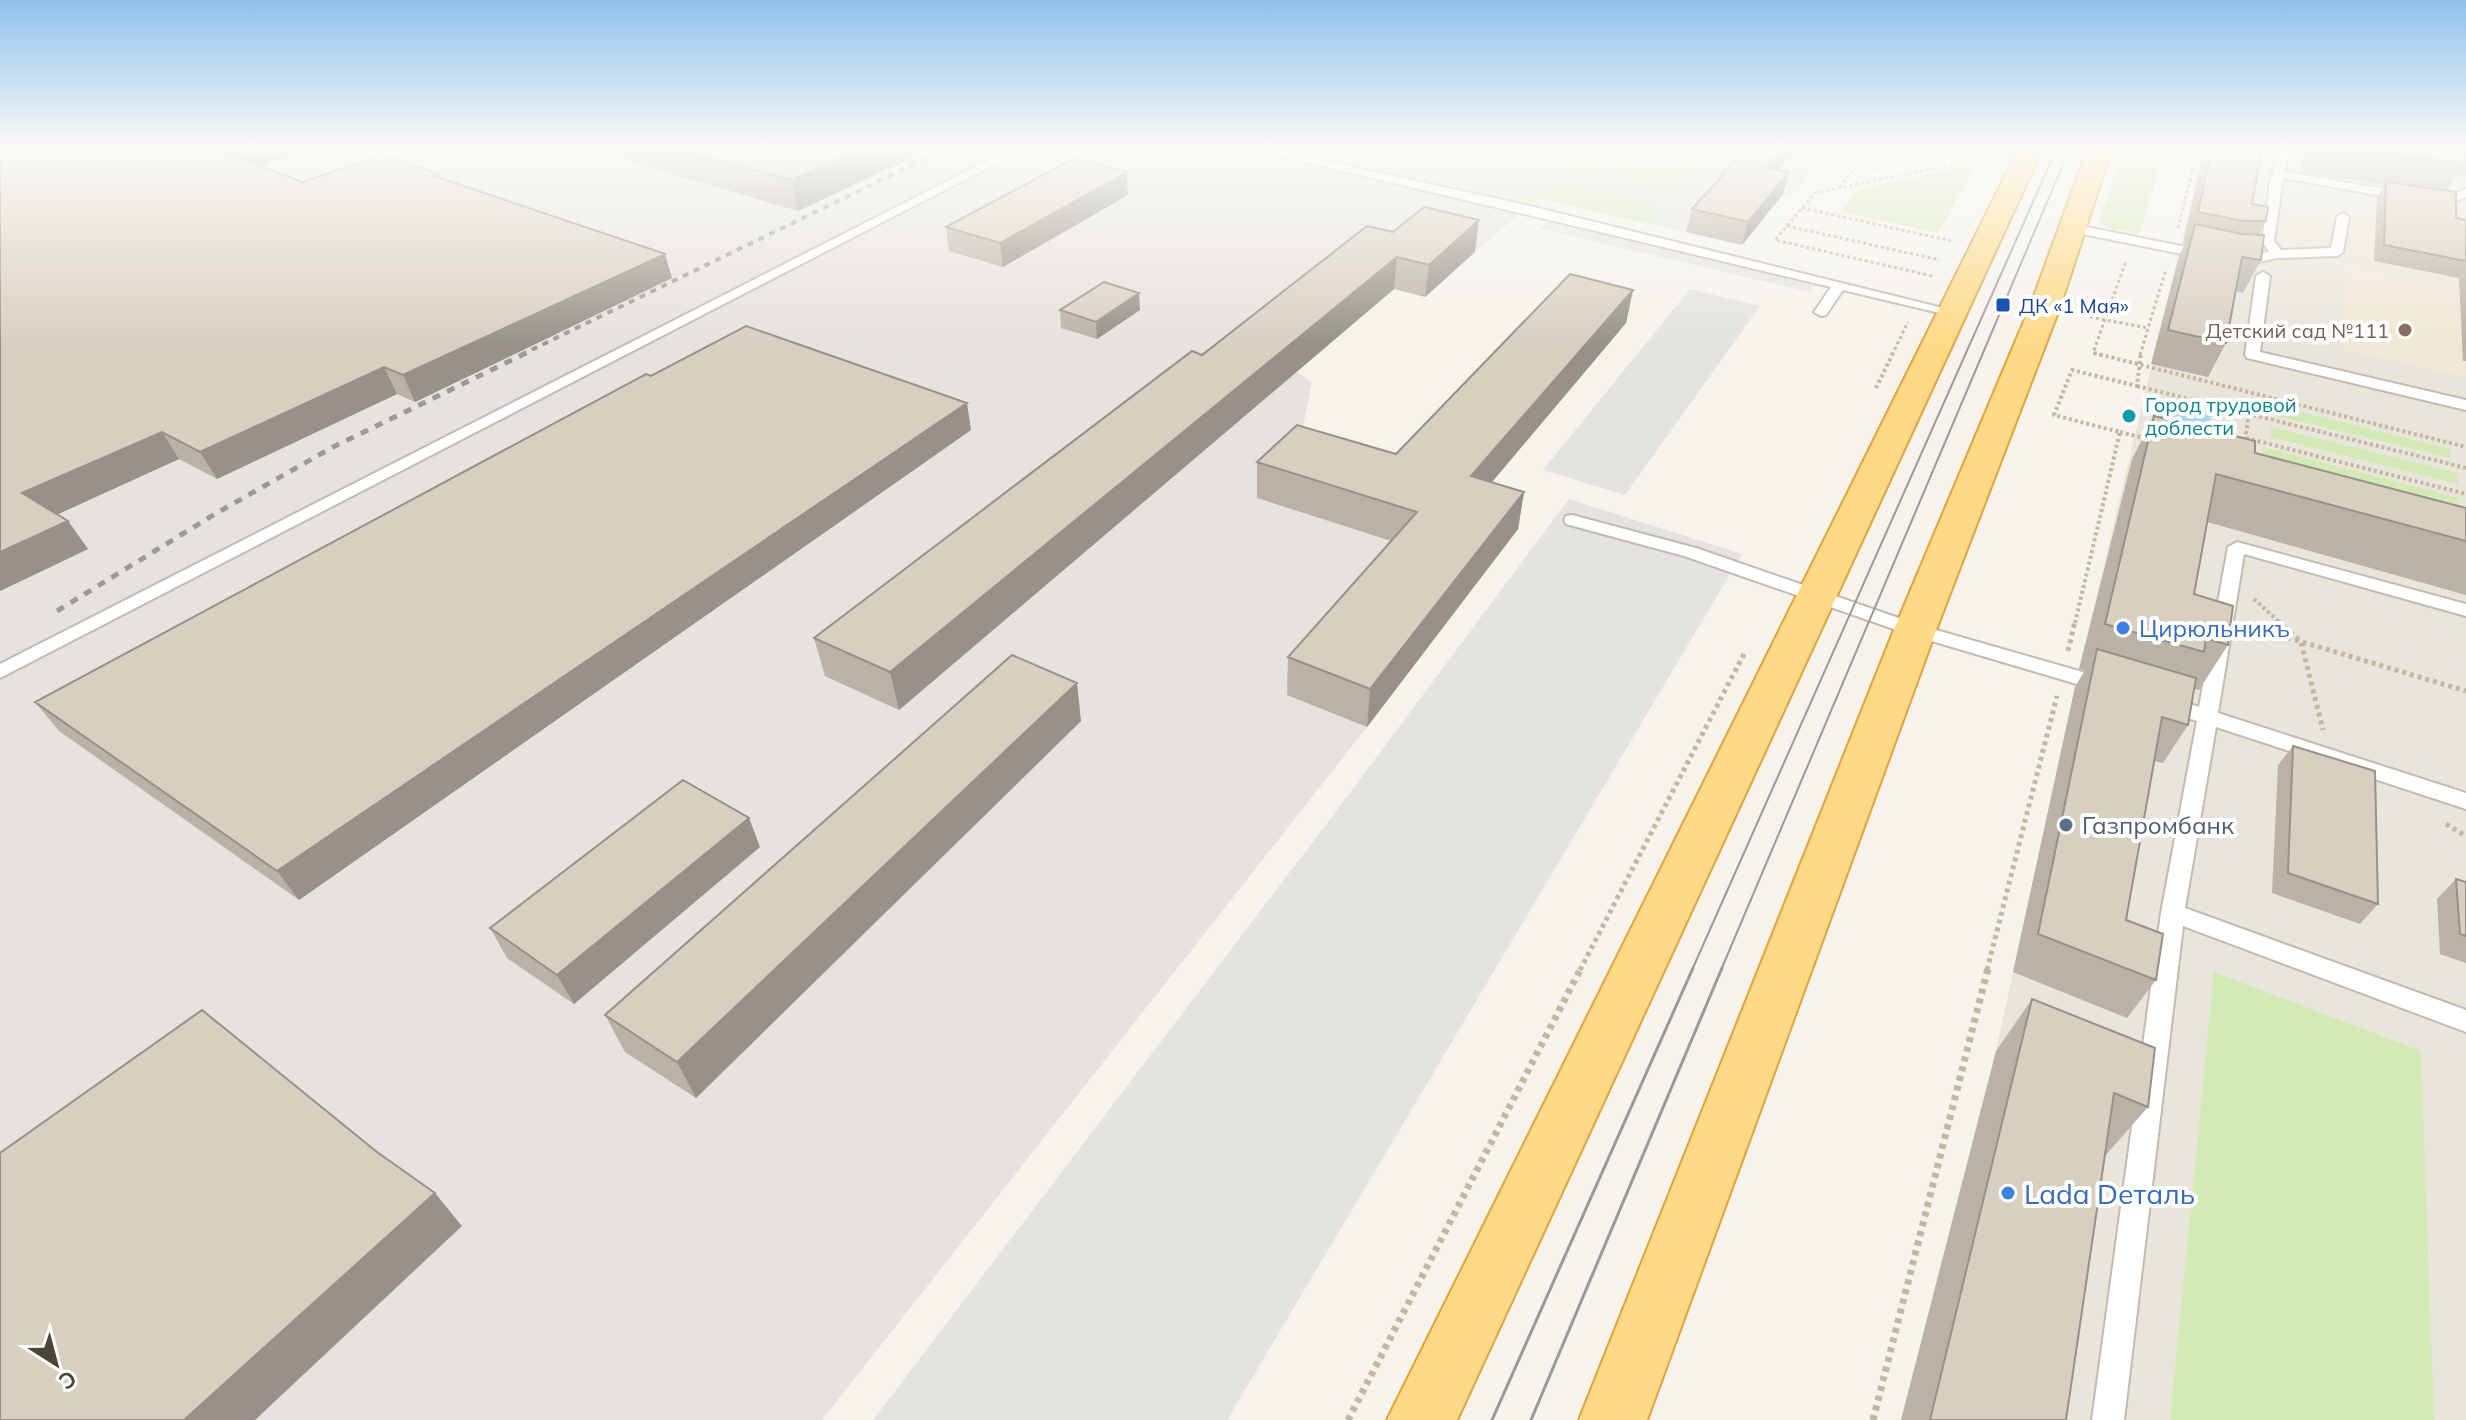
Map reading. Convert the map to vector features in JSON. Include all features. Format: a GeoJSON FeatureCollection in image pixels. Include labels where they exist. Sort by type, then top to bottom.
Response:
{"type":"FeatureCollection","features":[{"type":"Feature","properties":{"kind":"highway"},"geometry":{"type":"LineString","coordinates":[[1421,1420],[1816,594],[1934,297],[1988,214]]}},
{"type":"Feature","properties":{"kind":"highway"},"geometry":{"type":"LineString","coordinates":[[1613,1420],[1915,630],[2045,307],[2077,214]]}},
{"type":"Feature","properties":{"kind":"lane"},"geometry":{"type":"LineString","coordinates":[[0,672],[891,214]]}},
{"type":"Feature","properties":{"kind":"lane"},"geometry":{"type":"LineString","coordinates":[[1548,214],[1839,285],[1934,297]]}},
{"type":"Feature","properties":{"kind":"lane"},"geometry":{"type":"LineString","coordinates":[[2272,214],[2268,241],[2277,254]]}},
{"type":"Feature","properties":{"kind":"lane"},"geometry":{"type":"LineString","coordinates":[[2072,228],[2226,259],[2251,260],[2277,254],[2337,252],[2343,217]]}},
{"type":"Feature","properties":{"kind":"lane"},"geometry":{"type":"LineString","coordinates":[[2263,276],[2252,355],[2466,405]]}},
{"type":"Feature","properties":{"kind":"lane"},"geometry":{"type":"LineString","coordinates":[[1821,312],[1839,285]]}},
{"type":"Feature","properties":{"kind":"lane"},"geometry":{"type":"LineString","coordinates":[[1572,520],[1690,552],[1915,630],[2120,690]]}},
{"type":"Feature","properties":{"kind":"lane"},"geometry":{"type":"LineString","coordinates":[[2108,1420],[2173,913],[2237,547],[2466,610]]}},
{"type":"Feature","properties":{"kind":"lane"},"geometry":{"type":"LineString","coordinates":[[2149,699],[2466,801]]}},
{"type":"Feature","properties":{"kind":"lane"},"geometry":{"type":"LineString","coordinates":[[2173,913],[2466,1021]]}},
{"type":"Feature","properties":{"kind":"path"},"geometry":{"type":"LineString","coordinates":[[1797,214],[1775,240],[1934,297]]}},
{"type":"Feature","properties":{"kind":"path"},"geometry":{"type":"LineString","coordinates":[[1830,214],[1952,241],[1940,260],[1934,297],[1869,401]]}},
{"type":"Feature","properties":{"kind":"path"},"geometry":{"type":"LineString","coordinates":[[2137,386],[2137,366],[2181,214]]}},
{"type":"Feature","properties":{"kind":"path"},"geometry":{"type":"LineString","coordinates":[[1787,226],[1940,260]]}},
{"type":"Feature","properties":{"kind":"path"},"geometry":{"type":"LineString","coordinates":[[2140,262],[2126,260],[2093,353],[2466,447]]}},
{"type":"Feature","properties":{"kind":"path"},"geometry":{"type":"LineString","coordinates":[[2153,264],[2167,266]]}},
{"type":"Feature","properties":{"kind":"path"},"geometry":{"type":"LineString","coordinates":[[2090,317],[2148,328]]}},
{"type":"Feature","properties":{"kind":"path"},"geometry":{"type":"LineString","coordinates":[[2151,440],[2054,415],[2072,370],[2466,468]]}},
{"type":"Feature","properties":{"kind":"path"},"geometry":{"type":"LineString","coordinates":[[2244,451],[2249,414]]}},
{"type":"Feature","properties":{"kind":"path"},"geometry":{"type":"LineString","coordinates":[[1873,1420],[2063,673],[2120,432]]}},
{"type":"Feature","properties":{"kind":"path"},"geometry":{"type":"LineString","coordinates":[[2246,438],[2466,494]]}},
{"type":"Feature","properties":{"kind":"path"},"geometry":{"type":"LineString","coordinates":[[2230,577],[2301,642],[2330,757]]}},
{"type":"Feature","properties":{"kind":"path"},"geometry":{"type":"LineString","coordinates":[[2225,619],[2466,691]]}},
{"type":"Feature","properties":{"kind":"path"},"geometry":{"type":"LineString","coordinates":[[1348,1420],[1752,638]]}},
{"type":"Feature","properties":{"kind":"path"},"geometry":{"type":"LineString","coordinates":[[2439,820],[2466,836]]}},
{"type":"Feature","properties":{"kind":"shaded area"},"geometry":{"type":"Polygon","coordinates":[[[0,214],[1519,214],[1475,252],[1244,357],[1298,373],[1312,382],[1296,460],[1518,529],[1367,727],[822,1420],[0,1420],[0,214]]]}},
{"type":"Feature","properties":{"kind":"shaded area"},"geometry":{"type":"Polygon","coordinates":[[[1609,214],[1757,214],[1742,245],[1609,214]]]}},
{"type":"Feature","properties":{"kind":"shaded area"},"geometry":{"type":"Polygon","coordinates":[[[2188,214],[2466,214],[2466,1420],[1901,1420],[1996,1051],[2077,677],[2188,214]]]}},
{"type":"Feature","properties":{"kind":"shaded area"},"geometry":{"type":"Polygon","coordinates":[[[1547,222],[1814,285],[1810,292],[1540,229],[1547,222]]]}},
{"type":"Feature","properties":{"kind":"shaded area","name":"Детский сад №111"},"geometry":{"type":"Polygon","coordinates":[[[2347,265],[2466,289],[2466,377],[2342,349],[2347,265]]]}},
{"type":"Feature","properties":{"kind":"shaded area"},"geometry":{"type":"Polygon","coordinates":[[[1690,289],[1760,306],[1625,495],[1543,470],[1690,289]]]}},
{"type":"Feature","properties":{"kind":"shaded area"},"geometry":{"type":"Polygon","coordinates":[[[1569,499],[1742,554],[1227,1420],[873,1420],[1334,814],[1569,499]]]}},
{"type":"Feature","properties":{"kind":"green space"},"geometry":{"type":"Polygon","coordinates":[[[1608,214],[1658,214],[1650,224],[1608,214]]]}},
{"type":"Feature","properties":{"kind":"green space"},"geometry":{"type":"Polygon","coordinates":[[[1852,214],[1948,214],[1938,233],[1852,214]]]}},
{"type":"Feature","properties":{"kind":"green space"},"geometry":{"type":"Polygon","coordinates":[[[2102,214],[2146,214],[2140,234],[2099,223],[2102,214]]]}},
{"type":"Feature","properties":{"kind":"green space"},"geometry":{"type":"Polygon","coordinates":[[[2247,399],[2451,449],[2450,458],[2245,408],[2247,399]]]}},
{"type":"Feature","properties":{"kind":"green space"},"geometry":{"type":"Polygon","coordinates":[[[2271,427],[2457,473],[2458,484],[2270,437],[2271,427]]]}},
{"type":"Feature","properties":{"kind":"green space"},"geometry":{"type":"Polygon","coordinates":[[[2263,447],[2458,498],[2458,509],[2262,458],[2263,447]]]}},
{"type":"Feature","properties":{"kind":"green space"},"geometry":{"type":"Polygon","coordinates":[[[2214,972],[2421,1051],[2434,1420],[2170,1420],[2214,972]]]}},
{"type":"Feature","properties":{"kind":"water"},"geometry":{"type":"Polygon","coordinates":[[[2157,402],[2211,416],[2207,439],[2150,424],[2157,402]]]}},
{"type":"Feature","properties":{"kind":"building"},"geometry":{"type":"Polygon","coordinates":[[[0,214],[547,214],[665,254],[403,375],[384,367],[200,452],[162,432],[22,493],[68,521],[0,552],[0,214]]]}},
{"type":"Feature","properties":{"kind":"building"},"geometry":{"type":"Polygon","coordinates":[[[970,214],[1051,214],[1000,243],[946,227],[970,214]]]}},
{"type":"Feature","properties":{"kind":"building"},"geometry":{"type":"Polygon","coordinates":[[[1415,214],[1455,214],[1479,220],[1429,265],[1397,257],[890,672],[814,638],[1192,351],[1202,355],[1367,226],[1393,232],[1415,214]]]}},
{"type":"Feature","properties":{"kind":"building"},"geometry":{"type":"Polygon","coordinates":[[[1715,214],[1754,214],[1748,222],[1715,214]]]}},
{"type":"Feature","properties":{"kind":"building"},"geometry":{"type":"Polygon","coordinates":[[[2209,214],[2267,214],[2266,221],[2243,221],[2209,214]]]}},
{"type":"Feature","properties":{"kind":"building"},"geometry":{"type":"Polygon","coordinates":[[[2385,214],[2456,214],[2456,218],[2466,220],[2466,261],[2384,245],[2385,214]]]}},
{"type":"Feature","properties":{"kind":"building"},"geometry":{"type":"Polygon","coordinates":[[[2195,224],[2242,234],[2264,235],[2261,260],[2242,257],[2226,343],[2168,330],[2195,224]]]}},
{"type":"Feature","properties":{"kind":"building"},"geometry":{"type":"Polygon","coordinates":[[[1570,274],[1633,290],[1471,476],[1524,492],[1370,689],[1288,657],[1417,512],[1257,462],[1297,425],[1396,454],[1570,274]]]}},
{"type":"Feature","properties":{"kind":"building"},"geometry":{"type":"Polygon","coordinates":[[[1104,282],[1139,293],[1096,322],[1060,310],[1104,282]]]}},
{"type":"Feature","properties":{"kind":"building"},"geometry":{"type":"Polygon","coordinates":[[[746,326],[967,403],[277,871],[35,702],[646,374],[651,376],[746,326]]]}},
{"type":"Feature","properties":{"kind":"building"},"geometry":{"type":"Polygon","coordinates":[[[2154,416],[2255,441],[2255,453],[2466,508],[2466,541],[2216,474],[2194,594],[2233,606],[2228,645],[2206,638],[2204,652],[2105,624],[2154,416]]]}},
{"type":"Feature","properties":{"kind":"building"},"geometry":{"type":"Polygon","coordinates":[[[2097,649],[2196,678],[2188,725],[2162,717],[2126,920],[2163,934],[2156,980],[2038,934],[2097,649]]]}},
{"type":"Feature","properties":{"kind":"building"},"geometry":{"type":"Polygon","coordinates":[[[1012,655],[1077,683],[677,1062],[605,1015],[1012,655]]]}},
{"type":"Feature","properties":{"kind":"building"},"geometry":{"type":"Polygon","coordinates":[[[2293,746],[2375,771],[2378,904],[2288,873],[2293,746]]]}},
{"type":"Feature","properties":{"kind":"building"},"geometry":{"type":"Polygon","coordinates":[[[683,780],[749,818],[557,975],[490,928],[683,780]]]}},
{"type":"Feature","properties":{"kind":"building"},"geometry":{"type":"Polygon","coordinates":[[[2456,879],[2466,882],[2466,936],[2460,934],[2456,879]]]}},
{"type":"Feature","properties":{"kind":"building"},"geometry":{"type":"Polygon","coordinates":[[[2032,999],[2155,1048],[2148,1107],[2114,1093],[2066,1420],[1930,1420],[2032,999]]]}},
{"type":"Feature","properties":{"kind":"building"},"geometry":{"type":"Polygon","coordinates":[[[202,1010],[377,1152],[435,1193],[184,1420],[0,1420],[0,1153],[202,1010]]]}},
{"type":"Feature","properties":{"kind":"tram line"},"geometry":{"type":"LineString","coordinates":[[1692,970],[2028,214]]}},
{"type":"Feature","properties":{"kind":"tram line"},"geometry":{"type":"LineString","coordinates":[[1721,970],[2042,214]]}},
{"type":"Feature","properties":{"kind":"tram line"},"geometry":{"type":"LineString","coordinates":[[1492,1420],[1693,968]]}},
{"type":"Feature","properties":{"kind":"tram line"},"geometry":{"type":"LineString","coordinates":[[1531,1420],[1722,968]]}},
{"type":"Feature","properties":{"kind":"railway"},"geometry":{"type":"LineString","coordinates":[[521,355],[811,214]]}},
{"type":"Feature","properties":{"kind":"railway"},"geometry":{"type":"LineString","coordinates":[[57,611],[215,514],[333,447],[526,353]]}},
{"type":"Feature","properties":{"kind":"place","name":"ДК «1 Мая»"},"geometry":{"type":"Point","coordinates":[2003,305]}},
{"type":"Feature","properties":{"kind":"place","name":"Детский сад №111"},"geometry":{"type":"Point","coordinates":[2405,330]}},
{"type":"Feature","properties":{"kind":"place","name":"Город трудовой доблести"},"geometry":{"type":"Point","coordinates":[2129,416]}},
{"type":"Feature","properties":{"kind":"place","name":"Цирюльникъ"},"geometry":{"type":"Point","coordinates":[2123,628]}},
{"type":"Feature","properties":{"kind":"place","name":"Газпромбанк"},"geometry":{"type":"Point","coordinates":[2066,825]}},
{"type":"Feature","properties":{"kind":"place","name":"Lada Dеталь"},"geometry":{"type":"Point","coordinates":[2008,1193]}}]}
